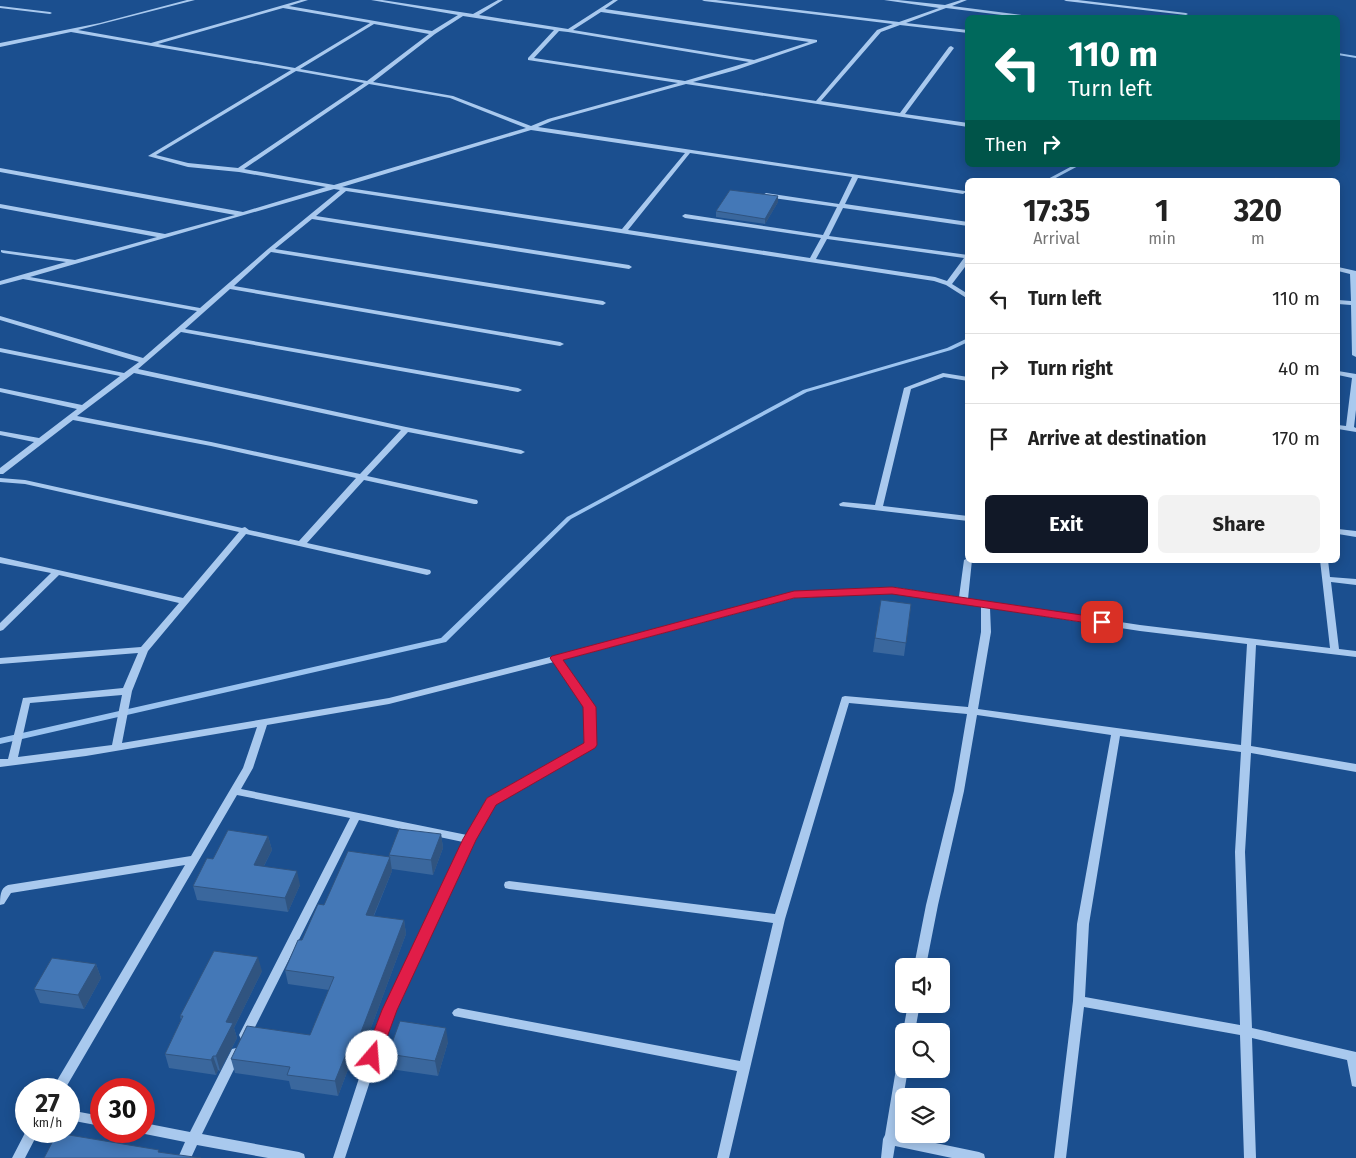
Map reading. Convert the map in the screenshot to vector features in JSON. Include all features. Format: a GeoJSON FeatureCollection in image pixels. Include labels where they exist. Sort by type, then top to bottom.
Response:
{"type":"FeatureCollection","features":[{"type":"Feature","properties":{"kind":"street"},"geometry":{"type":"LineString","coordinates":[[0,46],[193,0]]}},
{"type":"Feature","properties":{"kind":"street"},"geometry":{"type":"LineString","coordinates":[[150,44],[284,8],[306,0]]}},
{"type":"Feature","properties":{"kind":"street"},"geometry":{"type":"LineString","coordinates":[[373,0],[753,61]]}},
{"type":"Feature","properties":{"kind":"street"},"geometry":{"type":"LineString","coordinates":[[474,16],[501,0]]}},
{"type":"Feature","properties":{"kind":"street"},"geometry":{"type":"LineString","coordinates":[[568,31],[616,0]]}},
{"type":"Feature","properties":{"kind":"street"},"geometry":{"type":"LineString","coordinates":[[704,0],[965,32]]}},
{"type":"Feature","properties":{"kind":"street"},"geometry":{"type":"LineString","coordinates":[[886,0],[1018,15]]}},
{"type":"Feature","properties":{"kind":"street"},"geometry":{"type":"LineString","coordinates":[[817,103],[879,31],[965,0]]}},
{"type":"Feature","properties":{"kind":"street"},"geometry":{"type":"LineString","coordinates":[[1066,0],[1186,14]]}},
{"type":"Feature","properties":{"kind":"street"},"geometry":{"type":"LineString","coordinates":[[0,7],[50,13]]}},
{"type":"Feature","properties":{"kind":"street"},"geometry":{"type":"LineString","coordinates":[[0,11],[7,8]]}},
{"type":"Feature","properties":{"kind":"street"},"geometry":{"type":"LineString","coordinates":[[284,8],[433,33]]}},
{"type":"Feature","properties":{"kind":"street"},"geometry":{"type":"LineString","coordinates":[[0,283],[244,214],[531,128],[550,120],[684,83],[816,42],[601,10]]}},
{"type":"Feature","properties":{"kind":"street"},"geometry":{"type":"LineString","coordinates":[[239,170],[369,82],[433,33],[462,14]]}},
{"type":"Feature","properties":{"kind":"street"},"geometry":{"type":"LineString","coordinates":[[372,24],[151,156],[188,165],[239,170],[249,174],[934,279],[948,284],[965,295]]}},
{"type":"Feature","properties":{"kind":"street"},"geometry":{"type":"LineString","coordinates":[[558,29],[530,59],[965,125]]}},
{"type":"Feature","properties":{"kind":"street"},"geometry":{"type":"LineString","coordinates":[[70,30],[451,97],[531,128],[690,151],[855,178],[963,192]]}},
{"type":"Feature","properties":{"kind":"street"},"geometry":{"type":"LineString","coordinates":[[901,115],[951,48]]}},
{"type":"Feature","properties":{"kind":"street"},"geometry":{"type":"LineString","coordinates":[[624,231],[690,151]]}},
{"type":"Feature","properties":{"kind":"street"},"geometry":{"type":"LineString","coordinates":[[0,170],[244,214]]}},
{"type":"Feature","properties":{"kind":"street"},"geometry":{"type":"LineString","coordinates":[[811,261],[825,238],[855,178]]}},
{"type":"Feature","properties":{"kind":"street"},"geometry":{"type":"LineString","coordinates":[[0,472],[144,361],[270,250],[345,189]]}},
{"type":"Feature","properties":{"kind":"street"},"geometry":{"type":"LineString","coordinates":[[756,194],[965,224]]}},
{"type":"Feature","properties":{"kind":"street"},"geometry":{"type":"LineString","coordinates":[[0,206],[166,237]]}},
{"type":"Feature","properties":{"kind":"street"},"geometry":{"type":"LineString","coordinates":[[685,216],[825,238],[854,240],[965,257]]}},
{"type":"Feature","properties":{"kind":"street"},"geometry":{"type":"LineString","coordinates":[[310,217],[629,267]]}},
{"type":"Feature","properties":{"kind":"street"},"geometry":{"type":"LineString","coordinates":[[1,249],[75,261]]}},
{"type":"Feature","properties":{"kind":"street"},"geometry":{"type":"LineString","coordinates":[[270,250],[603,303]]}},
{"type":"Feature","properties":{"kind":"street"},"geometry":{"type":"LineString","coordinates":[[948,284],[965,261]]}},
{"type":"Feature","properties":{"kind":"street"},"geometry":{"type":"LineString","coordinates":[[1340,269],[1355,272],[1356,355]]}},
{"type":"Feature","properties":{"kind":"street"},"geometry":{"type":"LineString","coordinates":[[24,277],[202,310]]}},
{"type":"Feature","properties":{"kind":"street"},"geometry":{"type":"LineString","coordinates":[[230,287],[560,344]]}},
{"type":"Feature","properties":{"kind":"street"},"geometry":{"type":"LineString","coordinates":[[1340,302],[1355,304]]}},
{"type":"Feature","properties":{"kind":"street"},"geometry":{"type":"LineString","coordinates":[[0,318],[144,361]]}},
{"type":"Feature","properties":{"kind":"street"},"geometry":{"type":"LineString","coordinates":[[181,330],[518,390]]}},
{"type":"Feature","properties":{"kind":"street"},"geometry":{"type":"LineString","coordinates":[[0,350],[129,373],[520,452]]}},
{"type":"Feature","properties":{"kind":"street"},"geometry":{"type":"LineString","coordinates":[[1340,373],[1356,377],[1353,429],[1340,427]]}},
{"type":"Feature","properties":{"kind":"street"},"geometry":{"type":"LineString","coordinates":[[878,508],[908,388],[943,374],[965,378]]}},
{"type":"Feature","properties":{"kind":"street"},"geometry":{"type":"LineString","coordinates":[[0,390],[83,408]]}},
{"type":"Feature","properties":{"kind":"street"},"geometry":{"type":"LineString","coordinates":[[70,418],[211,444],[474,502]]}},
{"type":"Feature","properties":{"kind":"street"},"geometry":{"type":"LineString","coordinates":[[302,543],[406,429]]}},
{"type":"Feature","properties":{"kind":"street"},"geometry":{"type":"LineString","coordinates":[[0,433],[40,441]]}},
{"type":"Feature","properties":{"kind":"street"},"geometry":{"type":"LineString","coordinates":[[0,480],[26,482],[427,572]]}},
{"type":"Feature","properties":{"kind":"street"},"geometry":{"type":"LineString","coordinates":[[842,504],[965,519]]}},
{"type":"Feature","properties":{"kind":"street"},"geometry":{"type":"LineString","coordinates":[[116,748],[127,696],[144,650],[183,601],[245,530]]}},
{"type":"Feature","properties":{"kind":"street"},"geometry":{"type":"LineString","coordinates":[[1340,532],[1356,534]]}},
{"type":"Feature","properties":{"kind":"street"},"geometry":{"type":"LineString","coordinates":[[0,560],[183,601]]}},
{"type":"Feature","properties":{"kind":"street"},"geometry":{"type":"LineString","coordinates":[[963,601],[968,563]]}},
{"type":"Feature","properties":{"kind":"street"},"geometry":{"type":"LineString","coordinates":[[1324,563],[1335,652]]}},
{"type":"Feature","properties":{"kind":"street"},"geometry":{"type":"LineString","coordinates":[[0,628],[57,572]]}},
{"type":"Feature","properties":{"kind":"street"},"geometry":{"type":"LineString","coordinates":[[1326,579],[1356,582]]}},
{"type":"Feature","properties":{"kind":"street"},"geometry":{"type":"LineString","coordinates":[[0,763],[116,748],[389,701],[794,595],[892,590],[1252,642],[1356,654]]}},
{"type":"Feature","properties":{"kind":"street"},"geometry":{"type":"LineString","coordinates":[[922,958],[932,905],[960,791],[986,632],[985,604]]}},
{"type":"Feature","properties":{"kind":"street"},"geometry":{"type":"LineString","coordinates":[[1250,1158],[1244,1031],[1240,852],[1252,642]]}},
{"type":"Feature","properties":{"kind":"street"},"geometry":{"type":"LineString","coordinates":[[0,661],[144,650]]}},
{"type":"Feature","properties":{"kind":"street"},"geometry":{"type":"LineString","coordinates":[[339,1158],[383,1024],[470,839],[492,801],[590,745],[590,707],[556,658]]}},
{"type":"Feature","properties":{"kind":"street"},"geometry":{"type":"LineString","coordinates":[[12,762],[26,700],[127,696]]}},
{"type":"Feature","properties":{"kind":"street"},"geometry":{"type":"LineString","coordinates":[[723,1158],[779,918],[845,699],[972,711],[1246,749],[1356,768]]}},
{"type":"Feature","properties":{"kind":"street"},"geometry":{"type":"LineString","coordinates":[[65,1078],[248,768],[263,723]]}},
{"type":"Feature","properties":{"kind":"street"},"geometry":{"type":"LineString","coordinates":[[1060,1158],[1079,1001],[1083,924],[1116,732]]}},
{"type":"Feature","properties":{"kind":"street"},"geometry":{"type":"LineString","coordinates":[[234,791],[470,839]]}},
{"type":"Feature","properties":{"kind":"street"},"geometry":{"type":"LineString","coordinates":[[184,1158],[356,816]]}},
{"type":"Feature","properties":{"kind":"street"},"geometry":{"type":"LineString","coordinates":[[0,901],[4,890],[194,860]]}},
{"type":"Feature","properties":{"kind":"street"},"geometry":{"type":"LineString","coordinates":[[509,885],[779,918]]}},
{"type":"Feature","properties":{"kind":"street"},"geometry":{"type":"LineString","coordinates":[[1079,1001],[1244,1031],[1354,1057],[1356,1082]]}},
{"type":"Feature","properties":{"kind":"street"},"geometry":{"type":"LineString","coordinates":[[458,1013],[743,1067]]}},
{"type":"Feature","properties":{"kind":"street"},"geometry":{"type":"LineString","coordinates":[[887,1158],[900,1078]]}},
{"type":"Feature","properties":{"kind":"street"},"geometry":{"type":"LineString","coordinates":[[155,1131],[299,1158]]}},
{"type":"Feature","properties":{"kind":"street"},"geometry":{"type":"LineString","coordinates":[[889,1139],[979,1158]]}},
{"type":"Feature","properties":{"kind":"street"},"geometry":{"type":"LineString","coordinates":[[18,1158],[26,1143]]}},
{"type":"Feature","properties":{"kind":"building"},"geometry":{"type":"Polygon","coordinates":[[[730,190],[778,196],[765,219],[716,211],[730,190]]]}},
{"type":"Feature","properties":{"kind":"building"},"geometry":{"type":"Polygon","coordinates":[[[881,600],[911,604],[906,643],[875,638],[881,600]]]}},
{"type":"Feature","properties":{"kind":"building"},"geometry":{"type":"Polygon","coordinates":[[[399,829],[441,834],[431,860],[389,855],[399,829]]]}},
{"type":"Feature","properties":{"kind":"building"},"geometry":{"type":"Polygon","coordinates":[[[228,830],[268,836],[254,865],[297,871],[285,898],[193,886],[207,858],[213,859],[228,830]]]}},
{"type":"Feature","properties":{"kind":"building"},"geometry":{"type":"Polygon","coordinates":[[[348,851],[390,857],[366,915],[404,920],[356,1045],[350,1044],[335,1081],[287,1075],[290,1067],[231,1059],[247,1026],[310,1035],[334,977],[285,970],[298,940],[302,940],[318,904],[324,905],[348,851]]]}},
{"type":"Feature","properties":{"kind":"building"},"geometry":{"type":"Polygon","coordinates":[[[214,951],[258,957],[226,1022],[233,1023],[216,1056],[213,1056],[211,1060],[165,1054],[183,1016],[180,1016],[214,951]]]}},
{"type":"Feature","properties":{"kind":"building"},"geometry":{"type":"Polygon","coordinates":[[[52,958],[96,964],[78,995],[34,989],[52,958]]]}},
{"type":"Feature","properties":{"kind":"building"},"geometry":{"type":"Polygon","coordinates":[[[400,1021],[446,1028],[435,1061],[388,1054],[400,1021]]]}},
{"type":"Feature","properties":{"kind":"building"},"geometry":{"type":"Polygon","coordinates":[[[80,1137],[90,1138],[90,1143],[117,1143],[159,1150],[158,1152],[201,1158],[44,1158],[52,1143],[80,1143],[80,1137]]]}},
{"type":"Feature","properties":{"kind":"waterway"},"geometry":{"type":"LineString","coordinates":[[1340,54],[1356,57]]}},
{"type":"Feature","properties":{"kind":"waterway"},"geometry":{"type":"LineString","coordinates":[[1052,178],[1074,167]]}},
{"type":"Feature","properties":{"kind":"waterway"},"geometry":{"type":"LineString","coordinates":[[0,741],[443,640],[569,518],[805,391],[949,349],[965,341]]}},
{"type":"Feature","properties":{"kind":"route"},"geometry":{"type":"LineString","coordinates":[[372,1057],[383,1024],[470,839],[492,801],[590,745],[590,707],[556,658],[794,595],[892,590],[1102,622]]}}]}
